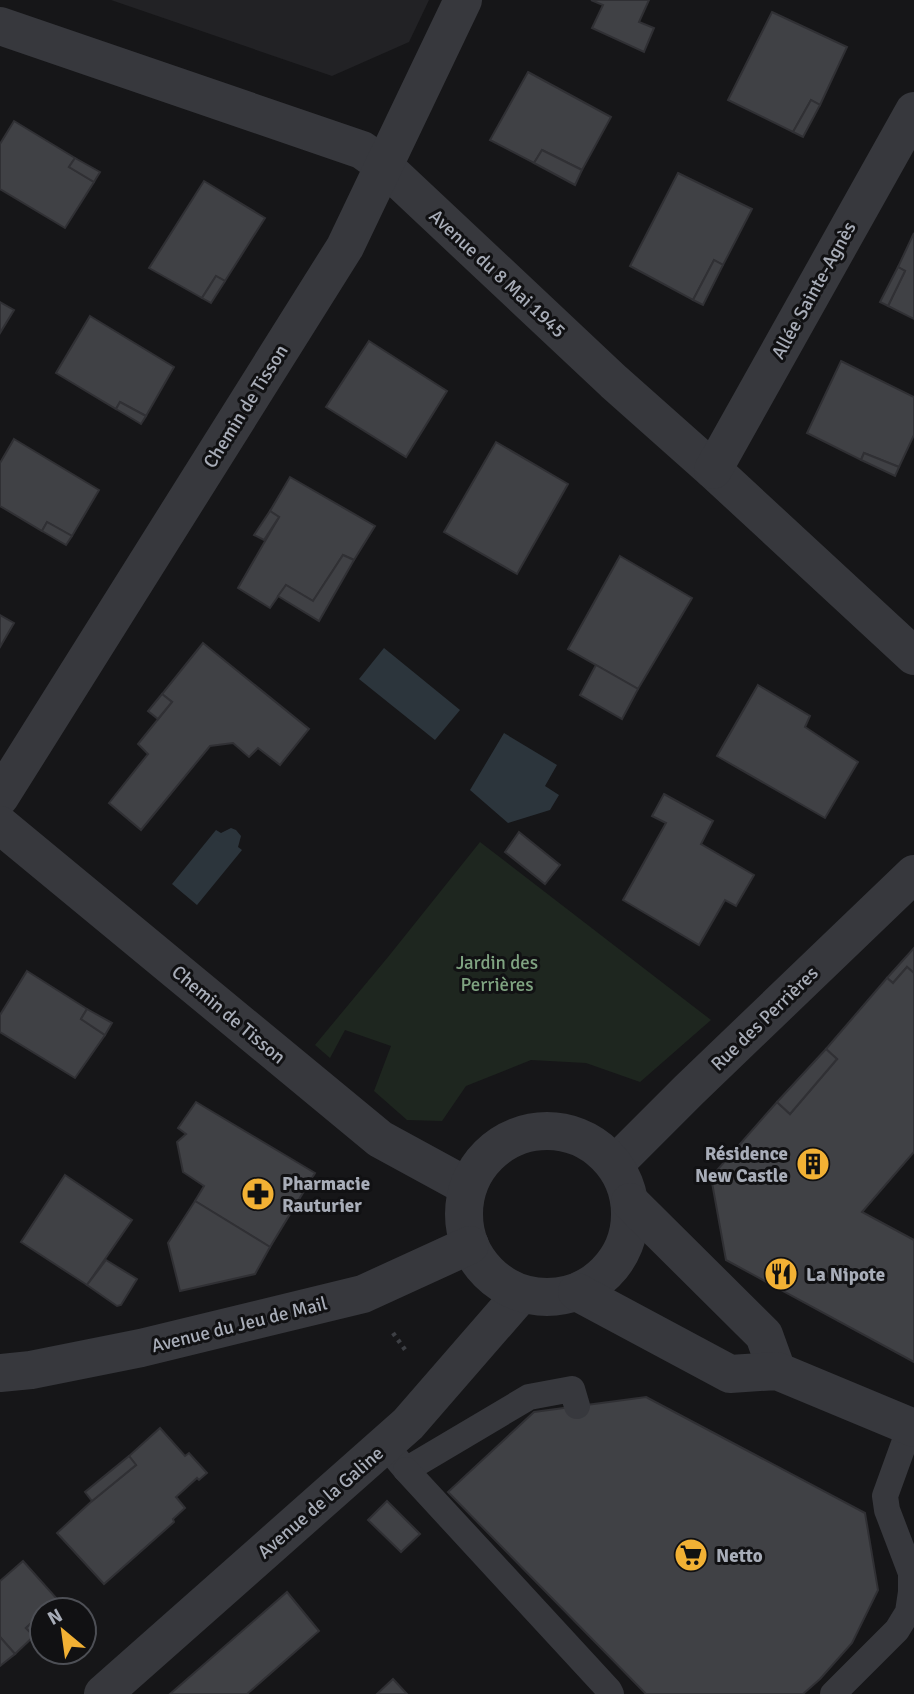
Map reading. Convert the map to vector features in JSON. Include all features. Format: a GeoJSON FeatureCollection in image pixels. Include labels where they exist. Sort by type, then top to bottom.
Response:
{"type":"FeatureCollection","features":[{"type":"Feature","properties":{"kind":"street","name":"Chemin de Tisson"},"geometry":{"type":"LineString","coordinates":[[0,797],[345,247],[463,0]]}},
{"type":"Feature","properties":{"kind":"street","name":"Avenue du 8 Mai 1945"},"geometry":{"type":"LineString","coordinates":[[0,26],[362,150],[383,165],[614,382],[914,656]]}},
{"type":"Feature","properties":{"kind":"street","name":"Allée Sainte-Agnès"},"geometry":{"type":"LineString","coordinates":[[713,470],[914,111]]}},
{"type":"Feature","properties":{"kind":"street","name":"Chemin de Tisson"},"geometry":{"type":"LineString","coordinates":[[0,825],[380,1139],[468,1187]]}},
{"type":"Feature","properties":{"kind":"street","name":"Rue des Perrières"},"geometry":{"type":"LineString","coordinates":[[615,1164],[914,874]]}},
{"type":"Feature","properties":{"kind":"street"},"geometry":{"type":"LineString","coordinates":[[547,1130],[573,1133],[596,1146],[615,1164],[625,1181],[631,1202],[630,1230],[620,1256],[601,1277],[577,1292],[549,1298],[521,1294],[499,1282],[482,1266],[470,1245],[464,1226],[464,1206],[468,1187],[480,1164],[499,1146],[522,1134],[547,1130]]}},
{"type":"Feature","properties":{"kind":"street"},"geometry":{"type":"LineString","coordinates":[[631,1202],[764,1335],[777,1371]]}},
{"type":"Feature","properties":{"kind":"street","name":"Avenue du Jeu de Mail"},"geometry":{"type":"LineString","coordinates":[[0,1373],[32,1370],[141,1348],[363,1294],[470,1245]]}},
{"type":"Feature","properties":{"kind":"street"},"geometry":{"type":"LineString","coordinates":[[577,1292],[730,1374],[777,1371],[912,1427]]}},
{"type":"Feature","properties":{"kind":"street","name":"Avenue de la Galine"},"geometry":{"type":"LineString","coordinates":[[103,1694],[395,1457],[408,1424],[521,1294]]}},
{"type":"Feature","properties":{"kind":"lane"},"geometry":{"type":"LineString","coordinates":[[577,1406],[572,1389],[529,1397],[395,1457],[611,1694]]}},
{"type":"Feature","properties":{"kind":"lane"},"geometry":{"type":"LineString","coordinates":[[833,1694],[897,1630],[908,1612],[912,1573],[887,1510],[885,1496],[912,1427]]}},
{"type":"Feature","properties":{"kind":"shaded area"},"geometry":{"type":"Polygon","coordinates":[[[111,0],[429,0],[409,42],[332,76],[111,0]]]}},
{"type":"Feature","properties":{"kind":"shaded area"},"geometry":{"type":"Polygon","coordinates":[[[384,648],[460,710],[435,740],[359,679],[384,648]]]}},
{"type":"Feature","properties":{"kind":"shaded area"},"geometry":{"type":"Polygon","coordinates":[[[504,733],[557,765],[545,786],[559,795],[550,810],[508,823],[470,790],[504,733]]]}},
{"type":"Feature","properties":{"kind":"shaded area"},"geometry":{"type":"Polygon","coordinates":[[[231,828],[241,836],[238,847],[242,850],[197,905],[172,884],[216,830],[221,833],[231,828]]]}},
{"type":"Feature","properties":{"kind":"green space","name":"Jardin des Perrières"},"geometry":{"type":"Polygon","coordinates":[[[480,842],[711,1020],[640,1082],[586,1063],[531,1060],[466,1086],[442,1121],[407,1120],[374,1091],[391,1046],[345,1030],[330,1058],[315,1045],[480,842]]]}},
{"type":"Feature","properties":{"kind":"building"},"geometry":{"type":"Polygon","coordinates":[[[591,0],[649,0],[639,22],[654,28],[644,52],[592,28],[603,5],[591,0]]]}},
{"type":"Feature","properties":{"kind":"building"},"geometry":{"type":"Polygon","coordinates":[[[772,12],[847,47],[820,105],[811,100],[793,132],[728,100],[772,12]]]}},
{"type":"Feature","properties":{"kind":"building"},"geometry":{"type":"Polygon","coordinates":[[[528,72],[611,117],[582,170],[542,150],[534,163],[490,140],[528,72]]]}},
{"type":"Feature","properties":{"kind":"building"},"geometry":{"type":"Polygon","coordinates":[[[811,100],[820,105],[803,137],[793,132],[811,100]]]}},
{"type":"Feature","properties":{"kind":"building"},"geometry":{"type":"Polygon","coordinates":[[[14,121],[75,158],[69,167],[94,182],[65,228],[0,189],[0,144],[14,121]]]}},
{"type":"Feature","properties":{"kind":"building"},"geometry":{"type":"Polygon","coordinates":[[[542,150],[582,170],[575,185],[534,163],[542,150]]]}},
{"type":"Feature","properties":{"kind":"building"},"geometry":{"type":"Polygon","coordinates":[[[75,158],[100,172],[94,182],[69,167],[75,158]]]}},
{"type":"Feature","properties":{"kind":"building"},"geometry":{"type":"Polygon","coordinates":[[[678,173],[752,209],[723,265],[714,260],[693,300],[630,266],[678,173]]]}},
{"type":"Feature","properties":{"kind":"building"},"geometry":{"type":"Polygon","coordinates":[[[204,181],[265,218],[225,281],[216,276],[202,298],[149,268],[204,181]]]}},
{"type":"Feature","properties":{"kind":"building"},"geometry":{"type":"Polygon","coordinates":[[[914,233],[914,319],[888,306],[905,271],[898,267],[914,233]]]}},
{"type":"Feature","properties":{"kind":"building"},"geometry":{"type":"Polygon","coordinates":[[[714,260],[723,265],[703,305],[693,300],[714,260]]]}},
{"type":"Feature","properties":{"kind":"building"},"geometry":{"type":"Polygon","coordinates":[[[898,267],[905,271],[888,306],[880,302],[898,267]]]}},
{"type":"Feature","properties":{"kind":"building"},"geometry":{"type":"Polygon","coordinates":[[[216,276],[225,281],[211,303],[202,298],[216,276]]]}},
{"type":"Feature","properties":{"kind":"building"},"geometry":{"type":"Polygon","coordinates":[[[0,302],[14,310],[0,333],[0,302]]]}},
{"type":"Feature","properties":{"kind":"building"},"geometry":{"type":"Polygon","coordinates":[[[90,316],[174,367],[146,416],[120,402],[116,409],[56,373],[90,316]]]}},
{"type":"Feature","properties":{"kind":"building"},"geometry":{"type":"Polygon","coordinates":[[[369,341],[447,391],[406,457],[326,407],[369,341]]]}},
{"type":"Feature","properties":{"kind":"building"},"geometry":{"type":"Polygon","coordinates":[[[841,361],[914,397],[914,435],[899,467],[864,453],[861,460],[807,433],[841,361]]]}},
{"type":"Feature","properties":{"kind":"building"},"geometry":{"type":"Polygon","coordinates":[[[120,402],[146,416],[141,424],[116,409],[120,402]]]}},
{"type":"Feature","properties":{"kind":"building"},"geometry":{"type":"Polygon","coordinates":[[[14,439],[99,490],[72,536],[47,522],[42,531],[0,506],[0,463],[14,439]]]}},
{"type":"Feature","properties":{"kind":"building"},"geometry":{"type":"Polygon","coordinates":[[[496,442],[568,484],[517,574],[444,532],[496,442]]]}},
{"type":"Feature","properties":{"kind":"building"},"geometry":{"type":"Polygon","coordinates":[[[864,453],[899,467],[895,476],[861,460],[864,453]]]}},
{"type":"Feature","properties":{"kind":"building"},"geometry":{"type":"Polygon","coordinates":[[[290,477],[375,526],[354,560],[343,555],[313,601],[286,585],[270,608],[238,588],[279,517],[270,511],[290,477]]]}},
{"type":"Feature","properties":{"kind":"building"},"geometry":{"type":"Polygon","coordinates":[[[270,511],[279,517],[264,540],[254,535],[270,511]]]}},
{"type":"Feature","properties":{"kind":"building"},"geometry":{"type":"Polygon","coordinates":[[[47,522],[72,536],[66,545],[42,531],[47,522]]]}},
{"type":"Feature","properties":{"kind":"building"},"geometry":{"type":"Polygon","coordinates":[[[343,555],[354,560],[319,621],[278,596],[286,585],[313,601],[343,555]]]}},
{"type":"Feature","properties":{"kind":"building"},"geometry":{"type":"Polygon","coordinates":[[[620,556],[692,598],[638,689],[568,649],[620,556]]]}},
{"type":"Feature","properties":{"kind":"building"},"geometry":{"type":"Polygon","coordinates":[[[0,615],[14,623],[0,647],[0,615]]]}},
{"type":"Feature","properties":{"kind":"building"},"geometry":{"type":"Polygon","coordinates":[[[203,643],[309,729],[280,765],[258,748],[249,757],[233,743],[210,746],[141,830],[109,803],[148,754],[138,744],[172,702],[162,694],[203,643]]]}},
{"type":"Feature","properties":{"kind":"building"},"geometry":{"type":"Polygon","coordinates":[[[596,665],[638,689],[622,719],[580,695],[596,665]]]}},
{"type":"Feature","properties":{"kind":"building"},"geometry":{"type":"Polygon","coordinates":[[[758,685],[810,716],[805,727],[858,762],[825,818],[717,756],[758,685]]]}},
{"type":"Feature","properties":{"kind":"building"},"geometry":{"type":"Polygon","coordinates":[[[162,694],[172,702],[158,719],[148,711],[162,694]]]}},
{"type":"Feature","properties":{"kind":"building"},"geometry":{"type":"Polygon","coordinates":[[[664,794],[713,821],[701,844],[754,875],[736,906],[725,900],[699,945],[623,900],[666,823],[652,816],[664,794]]]}},
{"type":"Feature","properties":{"kind":"building"},"geometry":{"type":"Polygon","coordinates":[[[519,832],[560,865],[545,884],[505,852],[519,832]]]}},
{"type":"Feature","properties":{"kind":"building"},"geometry":{"type":"Polygon","coordinates":[[[914,948],[914,973],[907,967],[893,983],[887,978],[914,948]]]}},
{"type":"Feature","properties":{"kind":"building","name":"Résidence New Castle"},"geometry":{"type":"Polygon","coordinates":[[[907,967],[914,973],[914,1152],[862,1212],[914,1240],[914,1362],[726,1260],[711,1177],[777,1102],[790,1114],[837,1059],[826,1049],[887,978],[893,983],[907,967]]]}},
{"type":"Feature","properties":{"kind":"building"},"geometry":{"type":"Polygon","coordinates":[[[27,971],[87,1009],[81,1019],[105,1035],[75,1078],[0,1032],[0,1015],[27,971]]]}},
{"type":"Feature","properties":{"kind":"building"},"geometry":{"type":"Polygon","coordinates":[[[87,1009],[112,1023],[105,1035],[81,1019],[87,1009]]]}},
{"type":"Feature","properties":{"kind":"building"},"geometry":{"type":"Polygon","coordinates":[[[826,1049],[837,1059],[790,1114],[777,1102],[826,1049]]]}},
{"type":"Feature","properties":{"kind":"building"},"geometry":{"type":"Polygon","coordinates":[[[196,1102],[315,1173],[270,1247],[195,1201],[204,1186],[183,1172],[177,1142],[186,1134],[178,1128],[196,1102]]]}},
{"type":"Feature","properties":{"kind":"building"},"geometry":{"type":"Polygon","coordinates":[[[65,1175],[132,1220],[87,1285],[21,1242],[65,1175]]]}},
{"type":"Feature","properties":{"kind":"building"},"geometry":{"type":"Polygon","coordinates":[[[195,1201],[270,1247],[255,1274],[180,1291],[168,1243],[195,1201]]]}},
{"type":"Feature","properties":{"kind":"building"},"geometry":{"type":"Polygon","coordinates":[[[106,1260],[137,1279],[121,1305],[117,1306],[87,1285],[106,1260]]]}},
{"type":"Feature","properties":{"kind":"building","name":"Netto"},"geometry":{"type":"Polygon","coordinates":[[[646,1397],[865,1513],[878,1590],[852,1643],[803,1694],[646,1694],[448,1492],[534,1412],[646,1397]]]}},
{"type":"Feature","properties":{"kind":"building"},"geometry":{"type":"Polygon","coordinates":[[[160,1428],[185,1456],[189,1453],[207,1473],[199,1480],[197,1478],[176,1497],[185,1508],[173,1519],[174,1522],[104,1584],[57,1533],[136,1465],[129,1456],[160,1428]]]}},
{"type":"Feature","properties":{"kind":"building"},"geometry":{"type":"Polygon","coordinates":[[[129,1456],[136,1465],[92,1501],[85,1492],[129,1456]]]}},
{"type":"Feature","properties":{"kind":"building"},"geometry":{"type":"Polygon","coordinates":[[[387,1501],[420,1534],[401,1552],[368,1520],[387,1501]]]}},
{"type":"Feature","properties":{"kind":"building"},"geometry":{"type":"Polygon","coordinates":[[[23,1561],[54,1596],[28,1596],[28,1642],[15,1654],[0,1637],[0,1581],[23,1561]]]}},
{"type":"Feature","properties":{"kind":"building"},"geometry":{"type":"Polygon","coordinates":[[[287,1592],[319,1631],[247,1694],[170,1694],[287,1592]]]}},
{"type":"Feature","properties":{"kind":"building"},"geometry":{"type":"Polygon","coordinates":[[[0,1637],[15,1654],[0,1666],[0,1637]]]}},
{"type":"Feature","properties":{"kind":"building"},"geometry":{"type":"Polygon","coordinates":[[[393,1679],[407,1694],[377,1694],[393,1679]]]}},
{"type":"Feature","properties":{"kind":"place","name":"Résidence New Castle"},"geometry":{"type":"Point","coordinates":[813,1164]}},
{"type":"Feature","properties":{"kind":"place","name":"Pharmacie Rauturier"},"geometry":{"type":"Point","coordinates":[258,1194]}},
{"type":"Feature","properties":{"kind":"place","name":"La Nipote"},"geometry":{"type":"Point","coordinates":[781,1274]}},
{"type":"Feature","properties":{"kind":"place","name":"Netto"},"geometry":{"type":"Point","coordinates":[691,1555]}}]}
